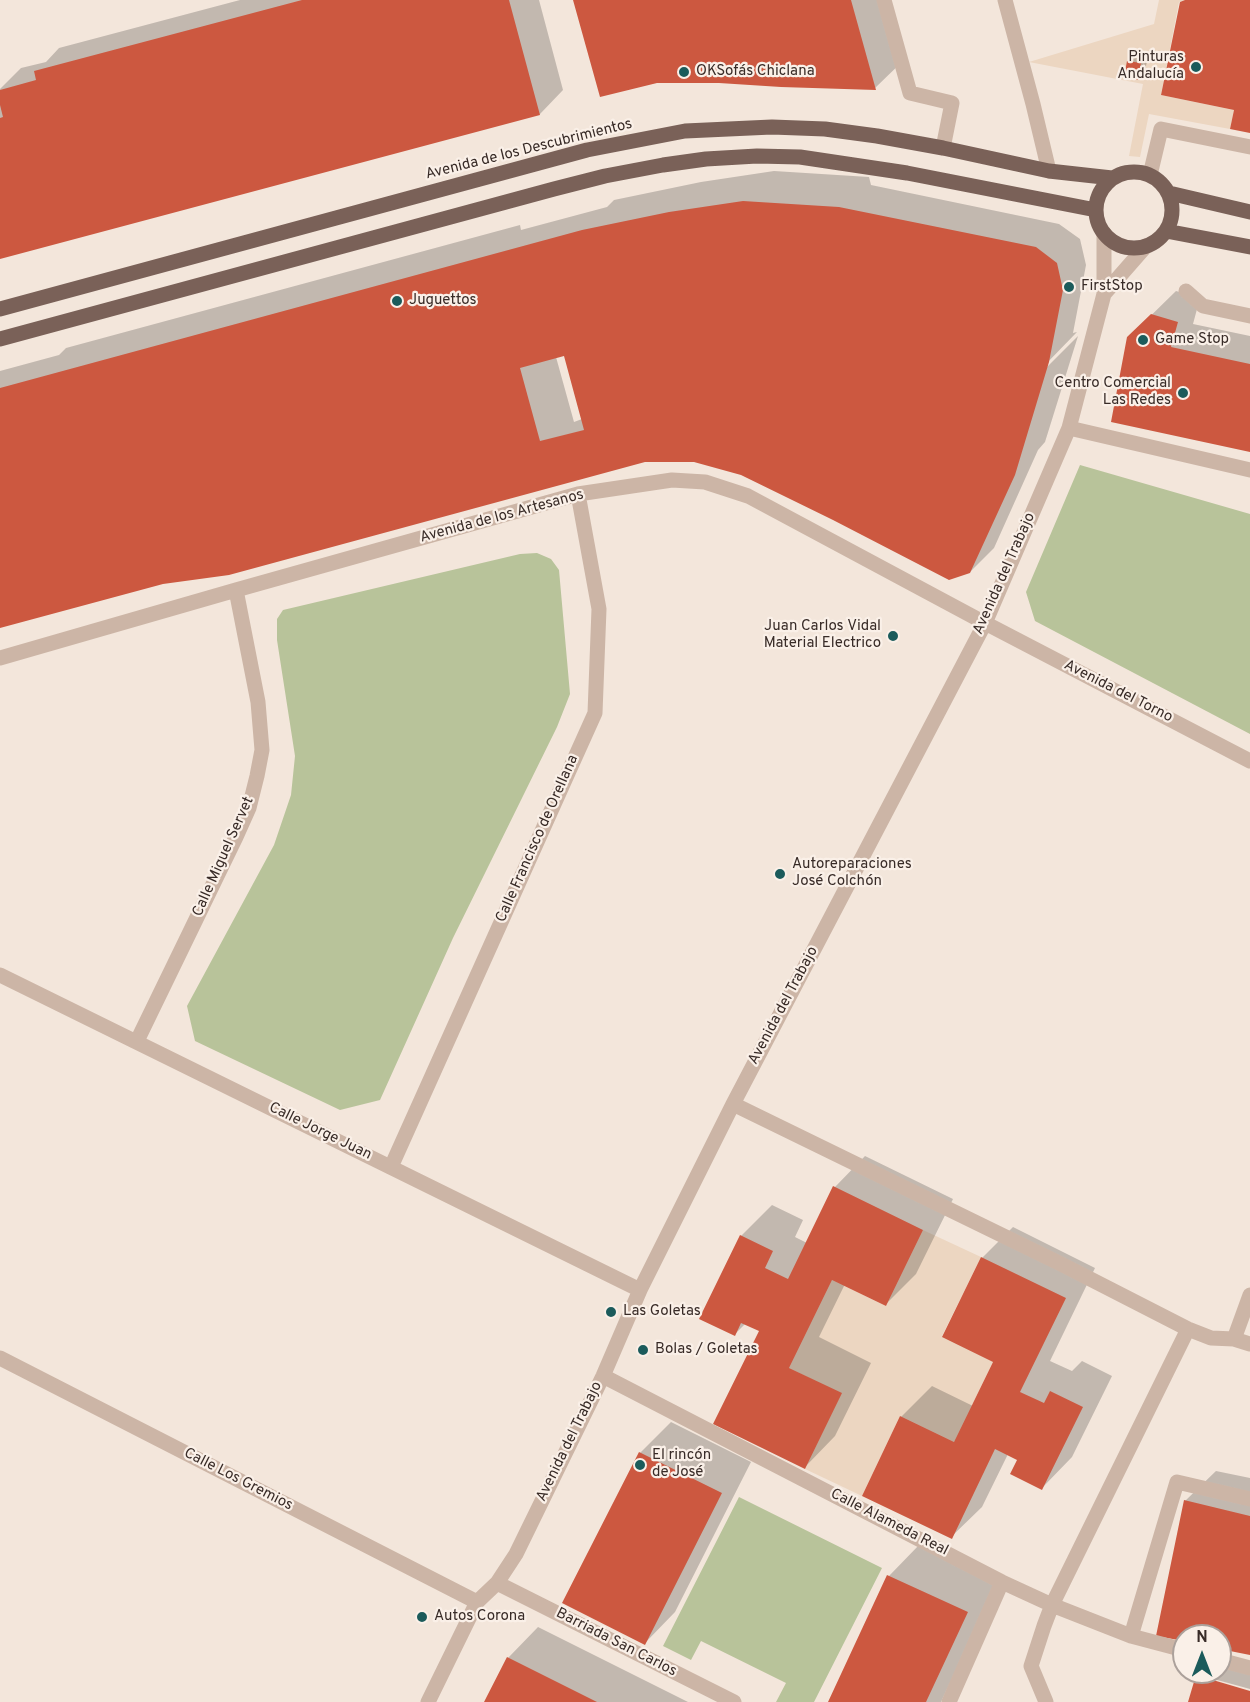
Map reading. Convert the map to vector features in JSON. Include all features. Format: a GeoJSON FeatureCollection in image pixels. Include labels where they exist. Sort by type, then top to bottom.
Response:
{"type":"FeatureCollection","features":[{"type":"Feature","properties":{"kind":"main road","name":"Avenida de los Descubrimientos"},"geometry":{"type":"LineString","coordinates":[[0,309],[587,150],[685,131],[772,127],[825,129],[943,148],[1049,171],[1112,178]]}},
{"type":"Feature","properties":{"kind":"main road"},"geometry":{"type":"LineString","coordinates":[[0,339],[554,189],[605,176],[684,162],[757,156],[800,157],[907,173],[1096,210]]}},
{"type":"Feature","properties":{"kind":"main road"},"geometry":{"type":"LineString","coordinates":[[1138,172],[1150,175],[1162,182],[1169,193],[1173,206],[1172,219],[1166,231],[1157,240],[1146,246],[1135,248],[1123,246],[1112,240],[1098,222],[1096,210],[1098,199],[1103,188],[1112,178],[1124,173],[1138,172]]}},
{"type":"Feature","properties":{"kind":"main road"},"geometry":{"type":"LineString","coordinates":[[1169,193],[1250,212]]}},
{"type":"Feature","properties":{"kind":"main road"},"geometry":{"type":"LineString","coordinates":[[1166,231],[1250,247]]}},
{"type":"Feature","properties":{"kind":"street"},"geometry":{"type":"LineString","coordinates":[[884,0],[910,93],[952,103],[943,148]]}},
{"type":"Feature","properties":{"kind":"street"},"geometry":{"type":"LineString","coordinates":[[1005,0],[1034,104],[1049,171]]}},
{"type":"Feature","properties":{"kind":"street"},"geometry":{"type":"LineString","coordinates":[[1150,175],[1161,129],[1250,147]]}},
{"type":"Feature","properties":{"kind":"street"},"geometry":{"type":"LineString","coordinates":[[1104,232],[1104,294]]}},
{"type":"Feature","properties":{"kind":"street"},"geometry":{"type":"LineString","coordinates":[[1104,294],[1146,246]]}},
{"type":"Feature","properties":{"kind":"street"},"geometry":{"type":"LineString","coordinates":[[1185,291],[1203,306],[1250,316]]}},
{"type":"Feature","properties":{"kind":"street","name":"Avenida del Trabajo"},"geometry":{"type":"LineString","coordinates":[[428,1702],[477,1602],[497,1583],[516,1554],[603,1376],[640,1290],[733,1104],[985,623],[1069,428],[1104,294]]}},
{"type":"Feature","properties":{"kind":"street"},"geometry":{"type":"LineString","coordinates":[[1069,428],[1250,470]]}},
{"type":"Feature","properties":{"kind":"street","name":"Avenida de los Artesanos"},"geometry":{"type":"LineString","coordinates":[[0,658],[578,494],[672,480],[705,482],[748,496],[985,623]]}},
{"type":"Feature","properties":{"kind":"street","name":"Calle Francisco de Orellana"},"geometry":{"type":"LineString","coordinates":[[391,1167],[595,713],[599,609],[578,494]]}},
{"type":"Feature","properties":{"kind":"street","name":"Calle Miguel Servet"},"geometry":{"type":"LineString","coordinates":[[137,1041],[236,837],[249,808],[257,776],[262,750],[258,702],[236,590]]}},
{"type":"Feature","properties":{"kind":"street","name":"Avenida del Torno"},"geometry":{"type":"LineString","coordinates":[[985,623],[1250,761]]}},
{"type":"Feature","properties":{"kind":"street","name":"Calle Jorge Juan"},"geometry":{"type":"LineString","coordinates":[[0,975],[640,1290]]}},
{"type":"Feature","properties":{"kind":"street"},"geometry":{"type":"LineString","coordinates":[[733,1104],[1061,1264],[1188,1329],[1211,1338],[1234,1339],[1250,1344]]}},
{"type":"Feature","properties":{"kind":"street"},"geometry":{"type":"LineString","coordinates":[[1234,1339],[1250,1295]]}},
{"type":"Feature","properties":{"kind":"street"},"geometry":{"type":"LineString","coordinates":[[1046,1702],[1031,1666],[1052,1605],[1188,1329]]}},
{"type":"Feature","properties":{"kind":"street","name":"Calle Los Gremios"},"geometry":{"type":"LineString","coordinates":[[0,1358],[477,1602]]}},
{"type":"Feature","properties":{"kind":"street","name":"Calle Alameda Real"},"geometry":{"type":"LineString","coordinates":[[603,1376],[1002,1582],[1052,1605],[1131,1636],[1172,1647]]}},
{"type":"Feature","properties":{"kind":"street"},"geometry":{"type":"LineString","coordinates":[[1131,1636],[1177,1482],[1250,1499]]}},
{"type":"Feature","properties":{"kind":"street"},"geometry":{"type":"LineString","coordinates":[[949,1702],[1002,1582]]}},
{"type":"Feature","properties":{"kind":"street","name":"Barriada San Carlos"},"geometry":{"type":"LineString","coordinates":[[497,1583],[734,1702]]}},
{"type":"Feature","properties":{"kind":"street"},"geometry":{"type":"LineString","coordinates":[[1232,1663],[1250,1668]]}},
{"type":"Feature","properties":{"kind":"green space"},"geometry":{"type":"Polygon","coordinates":[[[1080,465],[1250,514],[1250,734],[1035,621],[1026,592],[1080,465]]]}},
{"type":"Feature","properties":{"kind":"green space"},"geometry":{"type":"Polygon","coordinates":[[[537,553],[551,559],[559,570],[570,694],[557,727],[453,938],[380,1100],[340,1110],[195,1041],[187,1006],[274,845],[291,795],[295,756],[277,640],[277,619],[283,610],[520,554],[537,553]]]}},
{"type":"Feature","properties":{"kind":"green space"},"geometry":{"type":"Polygon","coordinates":[[[739,1497],[882,1568],[814,1702],[776,1702],[786,1683],[701,1641],[691,1660],[663,1646],[739,1497]]]}},
{"type":"Feature","properties":{"kind":"shaded area"},"geometry":{"type":"Polygon","coordinates":[[[1159,0],[1185,0],[1179,2],[1161,95],[1234,110],[1230,129],[1149,114],[1140,157],[1129,156],[1143,84],[1029,62],[1154,24],[1159,0]]]}},
{"type":"Feature","properties":{"kind":"shaded area"},"geometry":{"type":"Polygon","coordinates":[[[923,1230],[981,1257],[942,1336],[993,1362],[954,1442],[900,1416],[862,1496],[805,1469],[841,1394],[789,1368],[832,1280],[886,1306],[923,1230]]]}},
{"type":"Feature","properties":{"kind":"building"},"geometry":{"type":"Polygon","coordinates":[[[302,0],[509,0],[540,115],[0,259],[0,118],[3,117],[0,90],[36,80],[34,71],[302,0]]]}},
{"type":"Feature","properties":{"kind":"building"},"geometry":{"type":"Polygon","coordinates":[[[573,0],[851,0],[876,90],[719,83],[657,83],[600,97],[573,0]]]}},
{"type":"Feature","properties":{"kind":"building"},"geometry":{"type":"Polygon","coordinates":[[[1185,0],[1250,0],[1250,133],[1230,129],[1234,110],[1161,95],[1180,2],[1185,0]]]}},
{"type":"Feature","properties":{"kind":"building"},"geometry":{"type":"Polygon","coordinates":[[[1127,61],[1141,63],[1138,80],[1124,77],[1127,61]]]}},
{"type":"Feature","properties":{"kind":"building"},"geometry":{"type":"Polygon","coordinates":[[[743,201],[839,207],[1036,247],[1057,263],[1063,290],[1049,362],[1015,475],[970,573],[949,580],[741,475],[694,462],[645,462],[229,575],[163,584],[0,628],[0,388],[582,230],[669,212],[743,201]],[[564,356],[520,368],[540,441],[584,430],[564,356]]]}},
{"type":"Feature","properties":{"kind":"building","name":"Centro Comercial Las Redes"},"geometry":{"type":"Polygon","coordinates":[[[1151,314],[1178,322],[1171,347],[1250,364],[1250,452],[1111,422],[1127,337],[1151,314]]]}},
{"type":"Feature","properties":{"kind":"building"},"geometry":{"type":"Polygon","coordinates":[[[833,1186],[923,1230],[886,1306],[832,1280],[789,1368],[842,1393],[805,1469],[713,1424],[759,1331],[741,1323],[735,1336],[699,1319],[740,1235],[773,1251],[765,1268],[788,1279],[833,1186]]]}},
{"type":"Feature","properties":{"kind":"building"},"geometry":{"type":"Polygon","coordinates":[[[981,1257],[1066,1298],[1020,1392],[1044,1403],[1050,1391],[1083,1407],[1042,1490],[1010,1474],[1017,1460],[995,1449],[952,1539],[862,1496],[900,1416],[954,1442],[993,1362],[942,1337],[981,1257]]]}},
{"type":"Feature","properties":{"kind":"building"},"geometry":{"type":"Polygon","coordinates":[[[639,1452],[722,1493],[645,1645],[562,1603],[639,1452]]]}},
{"type":"Feature","properties":{"kind":"building"},"geometry":{"type":"Polygon","coordinates":[[[1184,1500],[1250,1516],[1250,1655],[1232,1651],[1232,1624],[1172,1624],[1172,1639],[1156,1636],[1184,1500]]]}},
{"type":"Feature","properties":{"kind":"building"},"geometry":{"type":"Polygon","coordinates":[[[887,1575],[968,1612],[926,1702],[828,1702],[887,1575]]]}},
{"type":"Feature","properties":{"kind":"building"},"geometry":{"type":"Polygon","coordinates":[[[507,1657],[597,1702],[484,1702],[507,1657]]]}},
{"type":"Feature","properties":{"kind":"building"},"geometry":{"type":"Polygon","coordinates":[[[1193,1684],[1226,1684],[1250,1691],[1250,1702],[1188,1702],[1193,1684]]]}},
{"type":"Feature","properties":{"kind":"place","name":"Pinturas Andalucía"},"geometry":{"type":"Point","coordinates":[1196,67]}},
{"type":"Feature","properties":{"kind":"place","name":"OKSofás Chiclana"},"geometry":{"type":"Point","coordinates":[684,72]}},
{"type":"Feature","properties":{"kind":"place","name":"FirstStop"},"geometry":{"type":"Point","coordinates":[1069,287]}},
{"type":"Feature","properties":{"kind":"place","name":"Juguettos"},"geometry":{"type":"Point","coordinates":[397,301]}},
{"type":"Feature","properties":{"kind":"place","name":"Game Stop"},"geometry":{"type":"Point","coordinates":[1143,340]}},
{"type":"Feature","properties":{"kind":"place","name":"Centro Comercial Las Redes"},"geometry":{"type":"Point","coordinates":[1183,393]}},
{"type":"Feature","properties":{"kind":"place","name":"Juan Carlos Vidal Material Electrico"},"geometry":{"type":"Point","coordinates":[893,636]}},
{"type":"Feature","properties":{"kind":"place","name":"Autoreparaciones José Colchón"},"geometry":{"type":"Point","coordinates":[780,874]}},
{"type":"Feature","properties":{"kind":"place","name":"Las Goletas"},"geometry":{"type":"Point","coordinates":[611,1312]}},
{"type":"Feature","properties":{"kind":"place","name":"Bolas / Goletas"},"geometry":{"type":"Point","coordinates":[643,1350]}},
{"type":"Feature","properties":{"kind":"place","name":"El rincón de José"},"geometry":{"type":"Point","coordinates":[640,1465]}},
{"type":"Feature","properties":{"kind":"place","name":"Autos Corona"},"geometry":{"type":"Point","coordinates":[422,1617]}}]}
